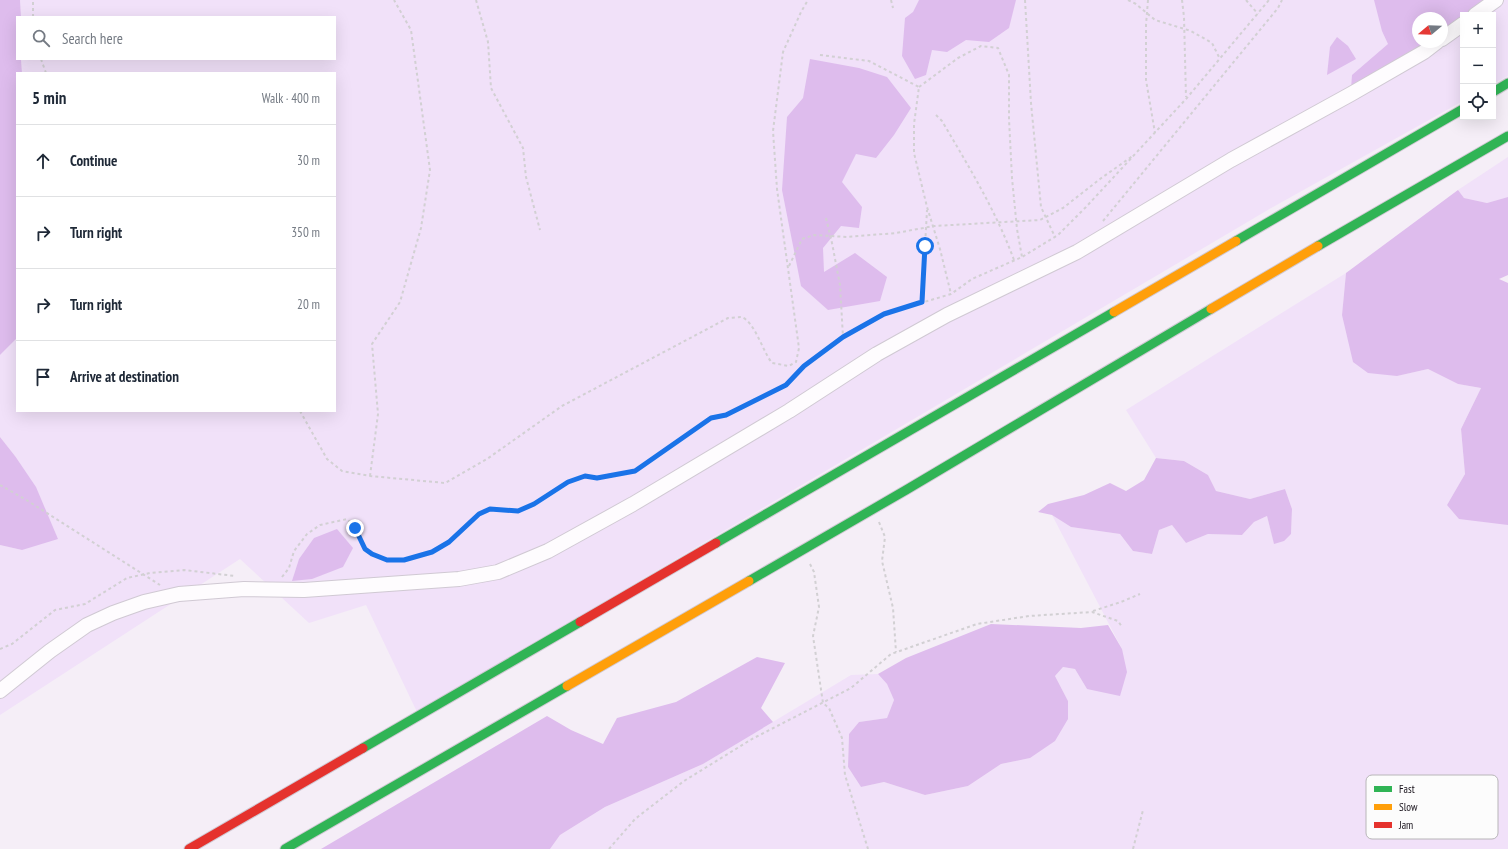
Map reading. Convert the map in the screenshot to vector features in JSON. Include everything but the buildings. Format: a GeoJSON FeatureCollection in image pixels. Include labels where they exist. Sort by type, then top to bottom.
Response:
{"type":"FeatureCollection","features":[{"type":"Feature","properties":{"kind":"main road"},"geometry":{"type":"LineString","coordinates":[[1496,90],[1508,83]]}},
{"type":"Feature","properties":{"kind":"main road"},"geometry":{"type":"LineString","coordinates":[[189,849],[1460,112]]}},
{"type":"Feature","properties":{"kind":"main road"},"geometry":{"type":"LineString","coordinates":[[285,849],[874,509],[1339,233],[1508,136]]}},
{"type":"Feature","properties":{"kind":"street"},"geometry":{"type":"LineString","coordinates":[[1479,12],[1496,0]]}},
{"type":"Feature","properties":{"kind":"street"},"geometry":{"type":"LineString","coordinates":[[1448,35],[1460,26]]}},
{"type":"Feature","properties":{"kind":"street"},"geometry":{"type":"LineString","coordinates":[[0,691],[50,651],[87,625],[113,613],[144,602],[179,594],[244,589],[304,590],[459,579],[498,572],[548,551],[633,504],[789,411],[877,354],[947,315],[1077,252],[1231,160],[1351,94],[1429,48]]}},
{"type":"Feature","properties":{"kind":"path"},"geometry":{"type":"LineString","coordinates":[[33,0],[33,16]]}},
{"type":"Feature","properties":{"kind":"path"},"geometry":{"type":"LineString","coordinates":[[370,476],[378,414],[372,344],[400,302],[421,228],[430,170],[411,30],[394,0]]}},
{"type":"Feature","properties":{"kind":"path"},"geometry":{"type":"LineString","coordinates":[[476,0],[488,42],[491,88],[523,148],[526,177],[540,230]]}},
{"type":"Feature","properties":{"kind":"path"},"geometry":{"type":"LineString","coordinates":[[301,412],[328,459],[342,471],[370,476],[444,483],[487,459],[562,406],[728,318],[741,317],[750,323],[772,363],[789,366],[796,362],[799,348],[777,189],[773,131],[783,52],[808,0]]}},
{"type":"Feature","properties":{"kind":"path"},"geometry":{"type":"LineString","coordinates":[[891,0],[892,8]]}},
{"type":"Feature","properties":{"kind":"path"},"geometry":{"type":"LineString","coordinates":[[1025,0],[1032,110],[1041,207],[1054,237]]}},
{"type":"Feature","properties":{"kind":"path"},"geometry":{"type":"LineString","coordinates":[[1128,0],[1136,4],[1156,20],[1184,29],[1212,43],[1220,59]]}},
{"type":"Feature","properties":{"kind":"path"},"geometry":{"type":"LineString","coordinates":[[1148,0],[1146,80],[1155,133]]}},
{"type":"Feature","properties":{"kind":"path"},"geometry":{"type":"LineString","coordinates":[[1182,0],[1186,99]]}},
{"type":"Feature","properties":{"kind":"path"},"geometry":{"type":"LineString","coordinates":[[1246,0],[1258,14]]}},
{"type":"Feature","properties":{"kind":"path"},"geometry":{"type":"LineString","coordinates":[[277,579],[283,577],[289,568],[294,551],[306,534],[320,524],[346,520],[355,528],[365,549],[372,554],[387,560],[404,560],[432,552],[449,542],[479,514],[490,509],[518,511],[534,504],[568,482],[585,476],[597,478],[635,471],[711,418],[726,415],[786,385],[804,366],[843,337],[884,314],[951,294],[972,279],[1022,257],[1054,237],[1086,207],[1186,99],[1269,0]]}},
{"type":"Feature","properties":{"kind":"path"},"geometry":{"type":"LineString","coordinates":[[1102,222],[1278,8],[1282,0]]}},
{"type":"Feature","properties":{"kind":"path"},"geometry":{"type":"LineString","coordinates":[[951,294],[914,153],[914,124],[919,87],[958,58],[982,46],[998,48],[1009,75],[1009,119],[1016,222],[1022,257]]}},
{"type":"Feature","properties":{"kind":"path"},"geometry":{"type":"LineString","coordinates":[[820,55],[869,61],[919,87]]}},
{"type":"Feature","properties":{"kind":"path"},"geometry":{"type":"LineString","coordinates":[[42,60],[46,72]]}},
{"type":"Feature","properties":{"kind":"path"},"geometry":{"type":"LineString","coordinates":[[936,115],[942,121],[990,203],[1014,260]]}},
{"type":"Feature","properties":{"kind":"path"},"geometry":{"type":"LineString","coordinates":[[788,267],[802,238],[814,235],[847,237],[933,227],[1040,220],[1063,208],[1100,179],[1137,153]]}},
{"type":"Feature","properties":{"kind":"path"},"geometry":{"type":"LineString","coordinates":[[922,302],[927,207]]}},
{"type":"Feature","properties":{"kind":"path"},"geometry":{"type":"LineString","coordinates":[[826,218],[831,236],[840,285],[843,337]]}},
{"type":"Feature","properties":{"kind":"path"},"geometry":{"type":"LineString","coordinates":[[0,485],[28,501],[161,586],[179,594]]}},
{"type":"Feature","properties":{"kind":"path"},"geometry":{"type":"LineString","coordinates":[[874,509],[885,537],[882,561],[893,608],[896,652]]}},
{"type":"Feature","properties":{"kind":"path"},"geometry":{"type":"LineString","coordinates":[[802,550],[814,572],[819,607],[814,636],[823,703],[829,708],[842,738],[845,775],[868,849]]}},
{"type":"Feature","properties":{"kind":"path"},"geometry":{"type":"LineString","coordinates":[[0,649],[12,644],[55,610],[85,604],[127,578],[184,570],[239,577]]}},
{"type":"Feature","properties":{"kind":"path"},"geometry":{"type":"LineString","coordinates":[[609,849],[635,819],[684,781],[752,739],[852,688],[891,654],[977,624],[1028,616],[1092,612],[1140,594]]}},
{"type":"Feature","properties":{"kind":"path"},"geometry":{"type":"LineString","coordinates":[[1092,612],[1118,621],[1122,627]]}},
{"type":"Feature","properties":{"kind":"path"},"geometry":{"type":"LineString","coordinates":[[1133,849],[1143,810]]}},
{"type":"Feature","properties":{"kind":"shaded area"},"geometry":{"type":"Polygon","coordinates":[[[0,0],[20,0],[21,16],[16,16],[16,60],[21,60],[22,72],[16,72],[16,339],[0,355],[0,0]]]}},
{"type":"Feature","properties":{"kind":"shaded area"},"geometry":{"type":"Polygon","coordinates":[[[20,0],[1508,0],[1508,76],[1496,82],[1496,12],[1460,12],[1460,103],[1273,207],[417,712],[366,605],[309,623],[240,559],[0,715],[0,545],[22,550],[15,456],[0,437],[0,355],[16,339],[16,412],[336,412],[336,72],[22,72],[21,60],[336,60],[336,16],[21,16],[20,0]]]}},
{"type":"Feature","properties":{"kind":"shaded area"},"geometry":{"type":"Polygon","coordinates":[[[919,0],[1016,0],[1009,28],[989,42],[966,40],[947,52],[932,50],[926,75],[915,79],[902,56],[905,18],[913,12],[919,0]]]}},
{"type":"Feature","properties":{"kind":"shaded area"},"geometry":{"type":"Polygon","coordinates":[[[1374,0],[1487,0],[1470,12],[1460,12],[1460,19],[1448,28],[1448,12],[1412,12],[1412,48],[1419,48],[1351,89],[1352,75],[1388,44],[1382,31],[1374,0]]]}},
{"type":"Feature","properties":{"kind":"shaded area"},"geometry":{"type":"Polygon","coordinates":[[[1337,37],[1348,46],[1356,59],[1327,75],[1330,47],[1337,37]]]}},
{"type":"Feature","properties":{"kind":"shaded area"},"geometry":{"type":"Polygon","coordinates":[[[810,59],[859,68],[887,77],[911,108],[894,135],[876,158],[856,154],[842,182],[862,207],[859,228],[841,226],[823,248],[824,272],[855,253],[887,277],[880,301],[828,310],[801,286],[782,190],[787,117],[803,98],[810,59]]]}},
{"type":"Feature","properties":{"kind":"shaded area"},"geometry":{"type":"Polygon","coordinates":[[[1508,157],[1508,197],[1487,203],[1464,198],[1458,190],[1508,157]]]}},
{"type":"Feature","properties":{"kind":"shaded area"},"geometry":{"type":"Polygon","coordinates":[[[1458,190],[1464,198],[1487,203],[1508,197],[1508,275],[1499,279],[1508,283],[1508,525],[1459,519],[1447,505],[1465,474],[1461,429],[1481,388],[1458,384],[1428,369],[1397,376],[1368,373],[1353,362],[1342,315],[1346,273],[1458,190]]]}},
{"type":"Feature","properties":{"kind":"shaded area"},"geometry":{"type":"Polygon","coordinates":[[[1346,273],[1342,315],[1396,376],[1428,369],[1458,384],[1481,388],[1461,429],[1465,474],[1447,505],[1508,525],[1508,849],[550,849],[560,835],[605,807],[703,764],[851,675],[878,674],[887,684],[894,700],[887,718],[859,722],[849,734],[848,767],[861,787],[884,782],[925,795],[968,786],[1001,764],[1030,758],[1068,701],[1055,676],[1063,667],[1075,669],[1087,689],[1122,649],[1052,515],[1071,527],[1120,534],[1133,551],[1152,554],[1159,530],[1172,525],[1186,543],[1208,534],[1242,535],[1254,522],[1267,516],[1274,543],[1291,534],[1292,509],[1285,489],[1250,499],[1216,491],[1208,475],[1184,461],[1156,458],[1126,410],[1346,273]]]}},
{"type":"Feature","properties":{"kind":"shaded area"},"geometry":{"type":"Polygon","coordinates":[[[0,437],[36,487],[58,539],[22,550],[0,545],[0,437]]]}},
{"type":"Feature","properties":{"kind":"shaded area"},"geometry":{"type":"Polygon","coordinates":[[[1156,458],[1184,461],[1208,475],[1216,491],[1250,499],[1285,489],[1292,509],[1291,534],[1284,541],[1274,544],[1267,516],[1254,522],[1242,535],[1208,534],[1186,543],[1172,525],[1159,530],[1152,554],[1133,551],[1120,534],[1071,527],[1052,515],[1038,512],[1048,504],[1084,495],[1110,483],[1126,491],[1144,480],[1156,458]]]}},
{"type":"Feature","properties":{"kind":"shaded area"},"geometry":{"type":"Polygon","coordinates":[[[337,529],[353,548],[343,567],[312,579],[292,581],[299,559],[314,538],[337,529]]]}},
{"type":"Feature","properties":{"kind":"shaded area"},"geometry":{"type":"Polygon","coordinates":[[[991,624],[1081,628],[1108,625],[1122,649],[1127,672],[1120,696],[1087,689],[1075,669],[1063,667],[1055,676],[1068,701],[1068,719],[1055,741],[1030,758],[1001,764],[968,786],[925,795],[884,782],[861,787],[848,767],[849,734],[859,722],[887,718],[894,700],[887,684],[878,674],[906,658],[991,624]]]}},
{"type":"Feature","properties":{"kind":"shaded area"},"geometry":{"type":"Polygon","coordinates":[[[757,657],[785,663],[761,708],[773,722],[703,764],[605,807],[560,835],[550,849],[321,849],[547,716],[571,730],[603,744],[617,718],[676,702],[757,657]]]}},
{"type":"Feature","properties":{"kind":"traffic: fast"},"geometry":{"type":"LineString","coordinates":[[1496,90],[1508,83]]}},
{"type":"Feature","properties":{"kind":"traffic: fast"},"geometry":{"type":"LineString","coordinates":[[1236,241],[1460,111]]}},
{"type":"Feature","properties":{"kind":"traffic: fast"},"geometry":{"type":"LineString","coordinates":[[1318,246],[1508,136]]}},
{"type":"Feature","properties":{"kind":"traffic: fast"},"geometry":{"type":"LineString","coordinates":[[749,581],[906,490],[1211,309]]}},
{"type":"Feature","properties":{"kind":"traffic: fast"},"geometry":{"type":"LineString","coordinates":[[716,543],[1114,312]]}},
{"type":"Feature","properties":{"kind":"traffic: fast"},"geometry":{"type":"LineString","coordinates":[[363,748],[580,622]]}},
{"type":"Feature","properties":{"kind":"traffic: fast"},"geometry":{"type":"LineString","coordinates":[[285,849],[567,686]]}},
{"type":"Feature","properties":{"kind":"traffic: slow"},"geometry":{"type":"LineString","coordinates":[[1114,312],[1236,241]]}},
{"type":"Feature","properties":{"kind":"traffic: slow"},"geometry":{"type":"LineString","coordinates":[[1211,309],[1318,246]]}},
{"type":"Feature","properties":{"kind":"traffic: slow"},"geometry":{"type":"LineString","coordinates":[[567,686],[749,581]]}},
{"type":"Feature","properties":{"kind":"traffic: jam"},"geometry":{"type":"LineString","coordinates":[[580,622],[716,543]]}},
{"type":"Feature","properties":{"kind":"traffic: jam"},"geometry":{"type":"LineString","coordinates":[[189,849],[363,748]]}},
{"type":"Feature","properties":{"kind":"route"},"geometry":{"type":"LineString","coordinates":[[355,528],[365,549],[372,554],[387,560],[404,560],[432,552],[449,542],[479,514],[490,509],[518,511],[534,504],[568,482],[585,476],[597,478],[615,476],[635,471],[711,418],[726,415],[786,385],[804,366],[843,337],[884,314],[922,302],[925,246]]}}]}
